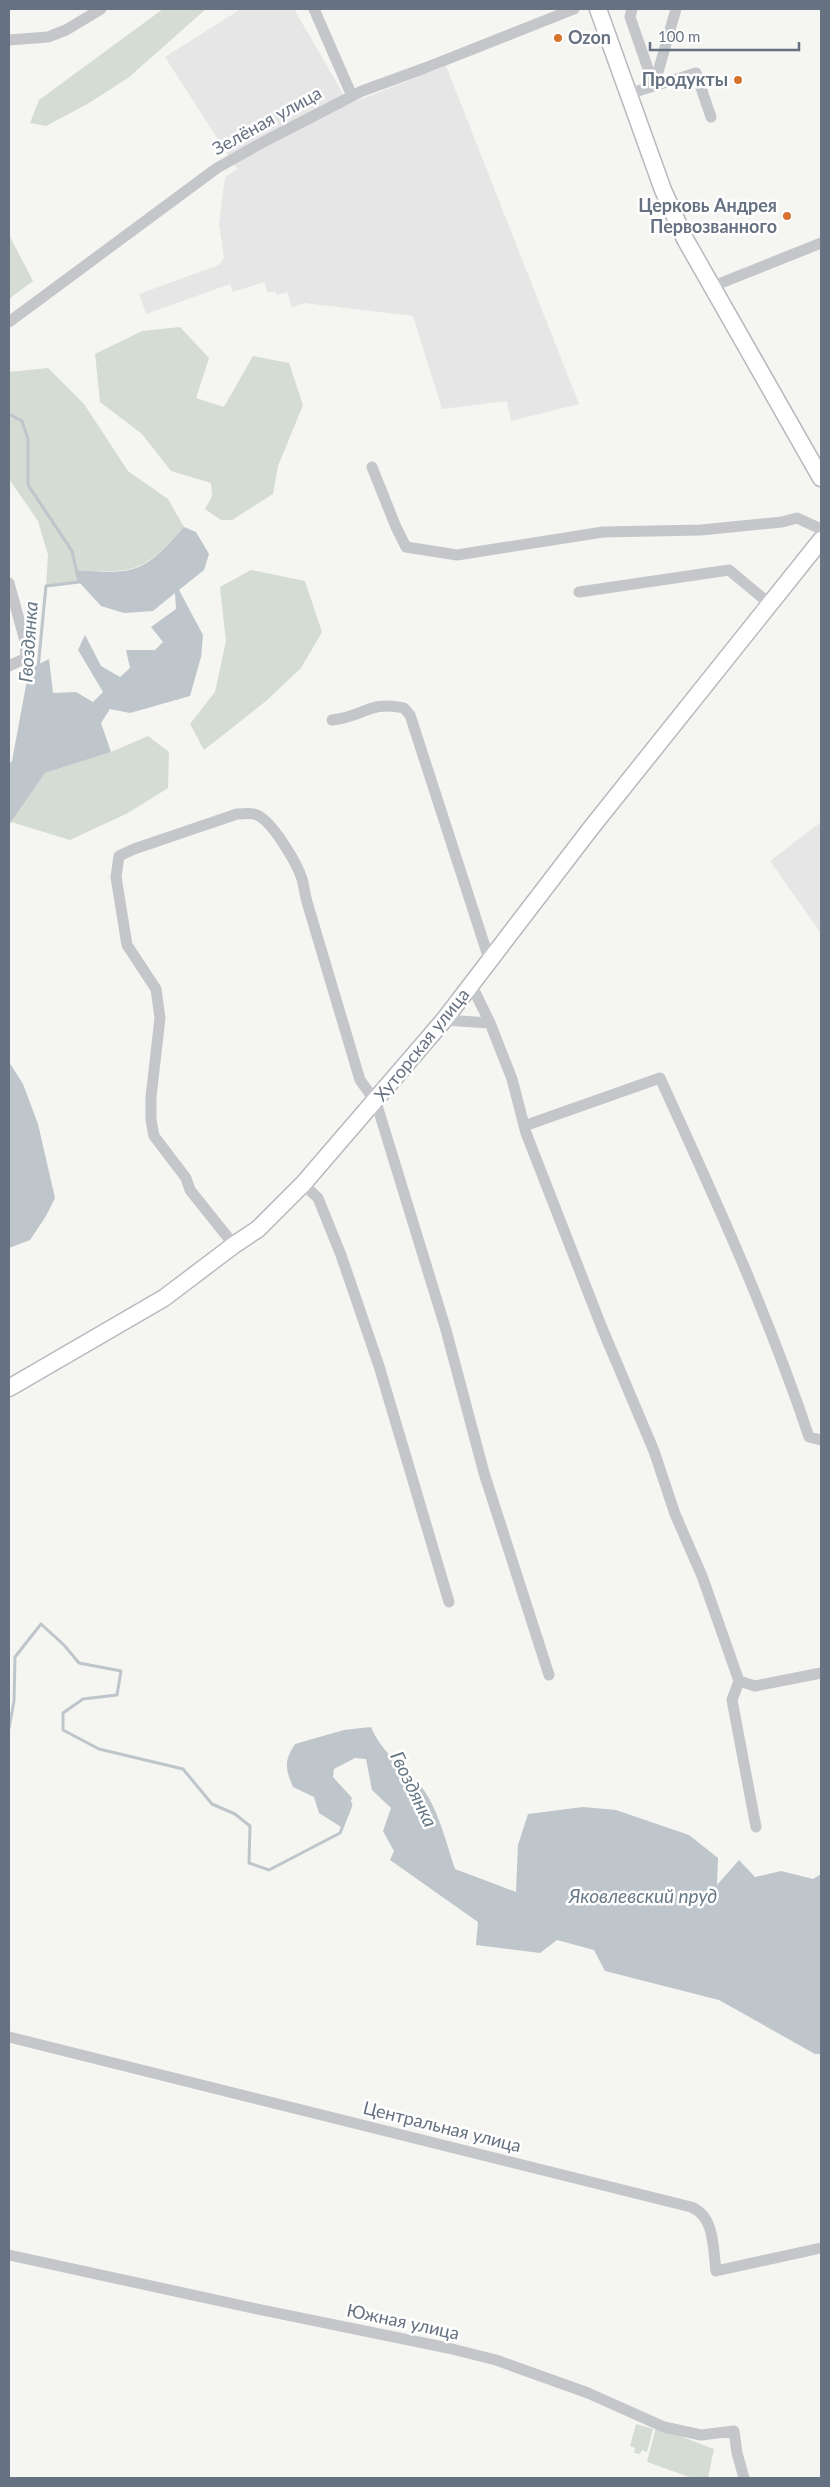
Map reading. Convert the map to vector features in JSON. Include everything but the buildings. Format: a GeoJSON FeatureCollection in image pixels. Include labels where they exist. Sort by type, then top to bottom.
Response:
{"type":"FeatureCollection","features":[{"type":"Feature","properties":{"kind":"main road"},"geometry":{"type":"LineString","coordinates":[[598,9],[664,190],[685,239],[821,478]]}},
{"type":"Feature","properties":{"kind":"main road","name":"Хуторская улица"},"geometry":{"type":"LineString","coordinates":[[9,1388],[164,1298],[258,1229],[303,1184],[376,1102],[444,1020],[591,828],[821,540]]}},
{"type":"Feature","properties":{"kind":"street"},"geometry":{"type":"LineString","coordinates":[[9,40],[48,37],[66,30],[101,9]]}},
{"type":"Feature","properties":{"kind":"street"},"geometry":{"type":"LineString","coordinates":[[314,9],[352,96]]}},
{"type":"Feature","properties":{"kind":"street","name":"Зелёная улица"},"geometry":{"type":"LineString","coordinates":[[9,322],[217,168],[352,96],[574,9]]}},
{"type":"Feature","properties":{"kind":"street"},"geometry":{"type":"LineString","coordinates":[[632,9],[630,18],[654,86]]}},
{"type":"Feature","properties":{"kind":"street"},"geometry":{"type":"LineString","coordinates":[[654,86],[676,9]]}},
{"type":"Feature","properties":{"kind":"street"},"geometry":{"type":"LineString","coordinates":[[628,94],[696,73],[711,117]]}},
{"type":"Feature","properties":{"kind":"street"},"geometry":{"type":"LineString","coordinates":[[712,287],[821,243]]}},
{"type":"Feature","properties":{"kind":"street"},"geometry":{"type":"LineString","coordinates":[[372,467],[406,547],[457,555],[603,532],[700,530],[782,522],[797,518],[821,529]]}},
{"type":"Feature","properties":{"kind":"street"},"geometry":{"type":"LineString","coordinates":[[580,592],[729,570],[770,604]]}},
{"type":"Feature","properties":{"kind":"street"},"geometry":{"type":"LineString","coordinates":[[9,583],[26,641],[26,658],[9,666]]}},
{"type":"Feature","properties":{"kind":"street"},"geometry":{"type":"LineString","coordinates":[[332,720],[345,718],[378,705],[404,708],[410,715],[489,959]]}},
{"type":"Feature","properties":{"kind":"street"},"geometry":{"type":"LineString","coordinates":[[234,1245],[190,1190],[186,1178],[154,1136],[151,1120],[151,1097],[160,1018],[156,989],[127,945],[116,877],[119,856],[141,846],[237,814],[257,815],[264,821],[288,851],[302,878],[307,902],[360,1080],[376,1102],[446,1330],[484,1473],[549,1675]]}},
{"type":"Feature","properties":{"kind":"street"},"geometry":{"type":"LineString","coordinates":[[470,984],[490,1023],[512,1079],[524,1126],[602,1328],[654,1451],[675,1514],[702,1576],[739,1681],[732,1700],[756,1827]]}},
{"type":"Feature","properties":{"kind":"street"},"geometry":{"type":"LineString","coordinates":[[444,1020],[490,1023]]}},
{"type":"Feature","properties":{"kind":"street"},"geometry":{"type":"LineString","coordinates":[[524,1126],[660,1078],[712,1192],[763,1312],[788,1374],[809,1437],[821,1440]]}},
{"type":"Feature","properties":{"kind":"street"},"geometry":{"type":"LineString","coordinates":[[303,1184],[318,1198],[344,1265],[379,1366],[449,1602]]}},
{"type":"Feature","properties":{"kind":"street"},"geometry":{"type":"LineString","coordinates":[[739,1681],[755,1686],[821,1673]]}},
{"type":"Feature","properties":{"kind":"street","name":"Центральная улица"},"geometry":{"type":"LineString","coordinates":[[9,2037],[691,2207],[699,2210],[707,2218],[716,2271],[821,2248]]}},
{"type":"Feature","properties":{"kind":"street","name":"Южная улица"},"geometry":{"type":"LineString","coordinates":[[9,2255],[266,2311],[448,2348],[496,2360],[588,2393],[664,2427],[701,2435],[734,2431],[736,2453],[744,2478]]}},
{"type":"Feature","properties":{"kind":"shaded area"},"geometry":{"type":"Polygon","coordinates":[[[163,9],[206,9],[128,78],[89,103],[46,126],[30,123],[39,100],[163,9]]]}},
{"type":"Feature","properties":{"kind":"shaded area"},"geometry":{"type":"Polygon","coordinates":[[[241,9],[294,9],[349,104],[446,66],[579,404],[511,421],[507,401],[442,409],[413,316],[304,303],[292,307],[287,292],[277,295],[275,291],[268,293],[264,282],[233,292],[230,284],[146,314],[139,294],[219,265],[224,258],[219,224],[225,177],[237,169],[165,57],[241,9]]]}},
{"type":"Feature","properties":{"kind":"shaded area"},"geometry":{"type":"Polygon","coordinates":[[[9,235],[33,281],[9,299],[9,235]]]}},
{"type":"Feature","properties":{"kind":"shaded area"},"geometry":{"type":"Polygon","coordinates":[[[180,327],[209,358],[196,398],[224,407],[253,356],[289,363],[303,405],[278,466],[273,494],[232,520],[221,520],[205,509],[212,496],[211,483],[171,471],[142,434],[100,402],[95,354],[142,331],[180,327]]]}},
{"type":"Feature","properties":{"kind":"shaded area"},"geometry":{"type":"Polygon","coordinates":[[[48,368],[84,404],[128,471],[168,499],[184,527],[159,553],[138,566],[127,570],[113,571],[77,570],[79,582],[46,586],[48,555],[38,521],[9,479],[9,372],[48,368]]]}},
{"type":"Feature","properties":{"kind":"shaded area"},"geometry":{"type":"Polygon","coordinates":[[[251,570],[305,581],[322,632],[301,668],[266,701],[204,750],[190,724],[215,692],[226,641],[220,587],[251,570]]]}},
{"type":"Feature","properties":{"kind":"shaded area"},"geometry":{"type":"Polygon","coordinates":[[[148,736],[169,752],[168,788],[128,813],[70,840],[11,822],[45,773],[111,752],[148,736]]]}},
{"type":"Feature","properties":{"kind":"shaded area"},"geometry":{"type":"Polygon","coordinates":[[[821,822],[821,933],[770,861],[821,822]]]}},
{"type":"Feature","properties":{"kind":"shaded area"},"geometry":{"type":"Polygon","coordinates":[[[636,2424],[653,2429],[647,2452],[642,2450],[640,2454],[634,2453],[635,2448],[630,2446],[636,2424]]]}},
{"type":"Feature","properties":{"kind":"shaded area"},"geometry":{"type":"Polygon","coordinates":[[[656,2427],[714,2449],[708,2478],[692,2478],[647,2462],[656,2427]]]}},
{"type":"Feature","properties":{"kind":"water"},"geometry":{"type":"Polygon","coordinates":[[[184,527],[196,532],[209,554],[204,570],[179,590],[203,635],[201,657],[190,696],[130,713],[110,709],[101,723],[111,752],[45,773],[9,825],[9,764],[12,761],[29,669],[49,659],[53,693],[76,692],[93,702],[103,692],[78,650],[85,635],[101,666],[120,677],[130,668],[126,650],[155,650],[163,642],[151,627],[176,609],[175,593],[153,611],[124,613],[101,606],[79,582],[77,570],[113,572],[138,567],[159,553],[184,527]]]}},
{"type":"Feature","properties":{"kind":"water"},"geometry":{"type":"Polygon","coordinates":[[[9,1062],[23,1084],[38,1124],[55,1198],[30,1240],[9,1248],[9,1062]]]}},
{"type":"Feature","properties":{"kind":"water","name":"Яковлевский пруд"},"geometry":{"type":"Polygon","coordinates":[[[371,1727],[381,1745],[416,1781],[428,1797],[442,1828],[455,1869],[516,1892],[518,1845],[528,1814],[583,1807],[616,1810],[689,1835],[718,1858],[717,1885],[739,1860],[755,1877],[781,1871],[813,1879],[821,1874],[821,2054],[815,2054],[719,2000],[605,1971],[594,1950],[557,1940],[540,1953],[476,1945],[478,1922],[390,1860],[394,1851],[383,1831],[391,1808],[372,1790],[366,1759],[355,1758],[334,1769],[333,1777],[352,1798],[341,1827],[319,1813],[314,1797],[293,1787],[288,1775],[287,1760],[295,1744],[344,1730],[371,1727]]]}},
{"type":"Feature","properties":{"kind":"waterway","name":"Гвоздянка"},"geometry":{"type":"LineString","coordinates":[[9,414],[22,421],[28,439],[28,485],[72,551],[79,582],[46,586],[38,668]]}},
{"type":"Feature","properties":{"kind":"waterway","name":"Гвоздянка"},"geometry":{"type":"LineString","coordinates":[[9,1728],[14,1701],[15,1657],[41,1624],[64,1645],[79,1663],[121,1671],[117,1695],[83,1699],[63,1713],[63,1730],[99,1749],[183,1769],[212,1804],[235,1814],[250,1826],[249,1863],[269,1870],[340,1833],[351,1805],[349,1801]]}},
{"type":"Feature","properties":{"kind":"place","name":"Ozon"},"geometry":{"type":"Point","coordinates":[558,38]}},
{"type":"Feature","properties":{"kind":"place","name":"Продукты"},"geometry":{"type":"Point","coordinates":[738,80]}},
{"type":"Feature","properties":{"kind":"place","name":"Церковь Андрея Первозванного"},"geometry":{"type":"Point","coordinates":[787,216]}}]}
